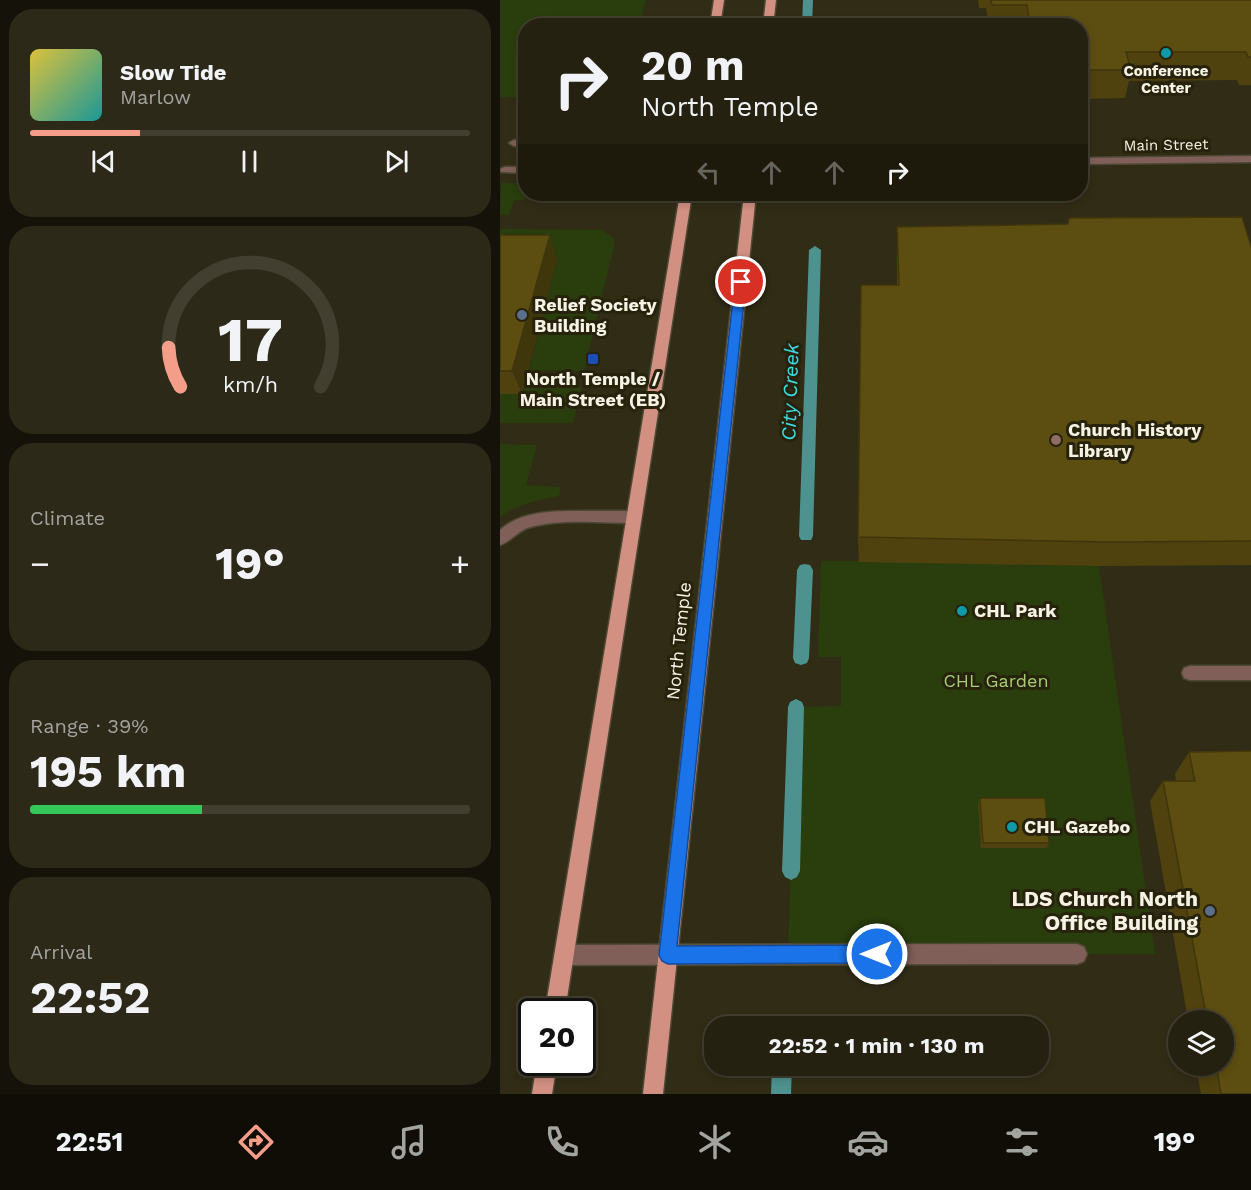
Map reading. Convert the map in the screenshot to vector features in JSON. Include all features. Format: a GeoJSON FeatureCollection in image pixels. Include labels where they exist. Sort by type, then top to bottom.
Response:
{"type":"FeatureCollection","features":[{"type":"Feature","properties":{"kind":"main road"},"geometry":{"type":"LineString","coordinates":[[716,18],[719,0]]}},
{"type":"Feature","properties":{"kind":"main road"},"geometry":{"type":"LineString","coordinates":[[769,18],[771,0]]}},
{"type":"Feature","properties":{"kind":"main road"},"geometry":{"type":"LineString","coordinates":[[557,998],[685,201]]}},
{"type":"Feature","properties":{"kind":"main road","name":"North Temple"},"geometry":{"type":"LineString","coordinates":[[653,1094],[749,201]]}},
{"type":"Feature","properties":{"kind":"main road"},"geometry":{"type":"LineString","coordinates":[[542,1094],[545,1076]]}},
{"type":"Feature","properties":{"kind":"street","name":"Main Street"},"geometry":{"type":"LineString","coordinates":[[1088,161],[1252,159]]}},
{"type":"Feature","properties":{"kind":"street"},"geometry":{"type":"LineString","coordinates":[[505,170],[518,170]]}},
{"type":"Feature","properties":{"kind":"street"},"geometry":{"type":"LineString","coordinates":[[500,539],[515,526],[540,520],[570,517],[634,517]]}},
{"type":"Feature","properties":{"kind":"street"},"geometry":{"type":"LineString","coordinates":[[1190,673],[1252,673]]}},
{"type":"Feature","properties":{"kind":"street"},"geometry":{"type":"LineString","coordinates":[[564,955],[1078,954]]}},
{"type":"Feature","properties":{"kind":"green space"},"geometry":{"type":"Polygon","coordinates":[[[500,0],[646,0],[642,18],[518,18],[518,97],[500,97],[500,0]]]}},
{"type":"Feature","properties":{"kind":"green space"},"geometry":{"type":"Polygon","coordinates":[[[501,183],[518,183],[518,200],[514,200],[509,215],[500,215],[501,183]]]}},
{"type":"Feature","properties":{"kind":"green space"},"geometry":{"type":"Polygon","coordinates":[[[500,229],[601,230],[613,237],[615,242],[584,371],[529,370],[557,260],[500,259],[500,229]]]}},
{"type":"Feature","properties":{"kind":"green space","name":"CHL Park"},"geometry":{"type":"Polygon","coordinates":[[[1062,252],[1251,315],[1251,565],[1099,566],[1155,954],[788,954],[796,707],[841,706],[841,657],[818,657],[821,561],[859,561],[898,312],[896,255],[1062,252]]]}},
{"type":"Feature","properties":{"kind":"green space"},"geometry":{"type":"Polygon","coordinates":[[[582,387],[573,423],[500,423],[500,394],[522,394],[524,388],[582,387]]]}},
{"type":"Feature","properties":{"kind":"green space"},"geometry":{"type":"Polygon","coordinates":[[[500,444],[537,445],[526,485],[561,487],[559,496],[521,506],[500,517],[500,444]]]}},
{"type":"Feature","properties":{"kind":"building","name":"Conference Center"},"geometry":{"type":"Polygon","coordinates":[[[991,0],[1252,0],[1252,57],[1248,57],[1246,52],[1126,52],[1131,70],[1088,70],[1088,18],[1029,18],[1027,5],[992,5],[991,0]]]}},
{"type":"Feature","properties":{"kind":"building","name":"Church History Library"},"geometry":{"type":"Polygon","coordinates":[[[1242,217],[1252,249],[1252,541],[1107,542],[858,537],[861,285],[899,285],[897,227],[1068,224],[1069,218],[1242,217]]]}},
{"type":"Feature","properties":{"kind":"building"},"geometry":{"type":"Polygon","coordinates":[[[500,235],[550,235],[512,371],[500,371],[500,235]]]}},
{"type":"Feature","properties":{"kind":"building","name":"LDS Church North Office Building"},"geometry":{"type":"Polygon","coordinates":[[[1252,751],[1252,1094],[1221,1094],[1218,1076],[1234,1076],[1234,1010],[1205,1010],[1163,781],[1195,781],[1189,752],[1252,751]]]}},
{"type":"Feature","properties":{"kind":"building","name":"CHL Gazebo"},"geometry":{"type":"Polygon","coordinates":[[[980,798],[1045,798],[1049,843],[983,843],[980,798]]]}},
{"type":"Feature","properties":{"kind":"waterway","name":"City Creek"},"geometry":{"type":"LineString","coordinates":[[807,18],[808,0]]}},
{"type":"Feature","properties":{"kind":"waterway","name":"City Creek"},"geometry":{"type":"LineString","coordinates":[[806,536],[815,250]]}},
{"type":"Feature","properties":{"kind":"waterway","name":"City Creek"},"geometry":{"type":"LineString","coordinates":[[801,658],[805,570]]}},
{"type":"Feature","properties":{"kind":"waterway","name":"City Creek"},"geometry":{"type":"LineString","coordinates":[[791,871],[796,707]]}},
{"type":"Feature","properties":{"kind":"waterway","name":"City Creek"},"geometry":{"type":"LineString","coordinates":[[781,1094],[782,1076]]}},
{"type":"Feature","properties":{"kind":"place","name":"Conference Center"},"geometry":{"type":"Point","coordinates":[1166,53]}},
{"type":"Feature","properties":{"kind":"place","name":"Relief Society Building"},"geometry":{"type":"Point","coordinates":[522,315]}},
{"type":"Feature","properties":{"kind":"place","name":"North Temple / Main Street (EB)"},"geometry":{"type":"Point","coordinates":[593,359]}},
{"type":"Feature","properties":{"kind":"place","name":"Church History Library"},"geometry":{"type":"Point","coordinates":[1056,440]}},
{"type":"Feature","properties":{"kind":"place","name":"CHL Park"},"geometry":{"type":"Point","coordinates":[962,611]}},
{"type":"Feature","properties":{"kind":"place","name":"CHL Gazebo"},"geometry":{"type":"Point","coordinates":[1012,827]}},
{"type":"Feature","properties":{"kind":"place","name":"LDS Church North Office Building"},"geometry":{"type":"Point","coordinates":[1210,911]}},
{"type":"Feature","properties":{"kind":"route"},"geometry":{"type":"LineString","coordinates":[[741,282],[668,955],[877,954]]}},
{"type":"Feature","properties":{"kind":"park label","name":"CHL Garden"},"geometry":{"type":"Point","coordinates":[996,681]}}]}
